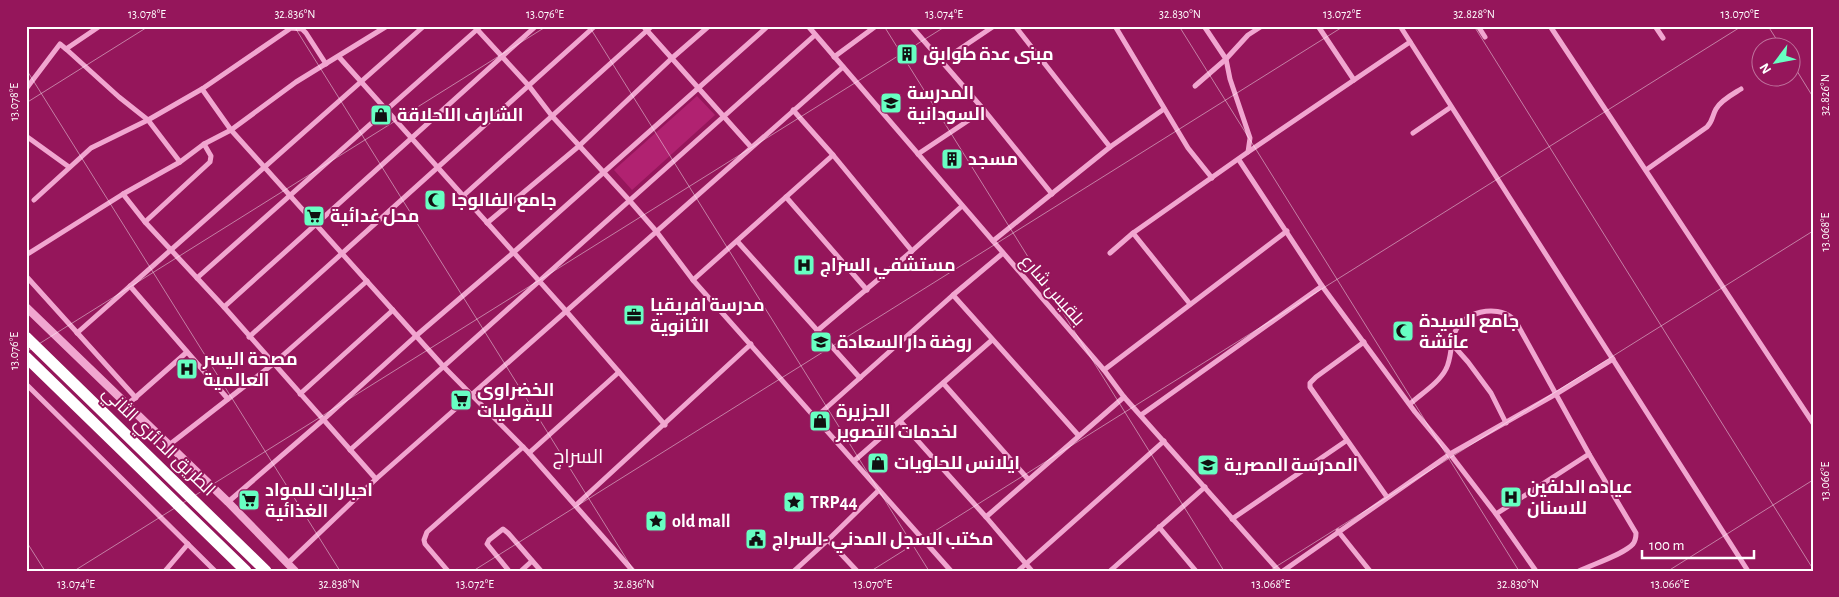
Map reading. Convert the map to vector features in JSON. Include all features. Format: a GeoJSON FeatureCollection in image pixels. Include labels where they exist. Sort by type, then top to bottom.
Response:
{"type":"FeatureCollection","features":[{"type":"Feature","properties":{"kind":"highway","name":"الطريق الدائري الثاني"},"geometry":{"type":"LineString","coordinates":[[26,337],[266,571]]}},
{"type":"Feature","properties":{"kind":"highway","name":"الطريق الدائري الثاني"},"geometry":{"type":"LineString","coordinates":[[26,358],[246,571]]}},
{"type":"Feature","properties":{"kind":"street"},"geometry":{"type":"LineString","coordinates":[[66,49],[100,26]]}},
{"type":"Feature","properties":{"kind":"street"},"geometry":{"type":"LineString","coordinates":[[26,255],[123,194],[180,162],[204,144],[231,130],[296,82],[387,26]]}},
{"type":"Feature","properties":{"kind":"street"},"geometry":{"type":"LineString","coordinates":[[77,333],[424,26]]}},
{"type":"Feature","properties":{"kind":"street"},"geometry":{"type":"LineString","coordinates":[[224,307],[536,26]]}},
{"type":"Feature","properties":{"kind":"street"},"geometry":{"type":"LineString","coordinates":[[249,337],[595,26]]}},
{"type":"Feature","properties":{"kind":"street"},"geometry":{"type":"LineString","coordinates":[[463,196],[645,29],[652,26]]}},
{"type":"Feature","properties":{"kind":"street"},"geometry":{"type":"LineString","coordinates":[[487,223],[579,146],[671,58],[709,26]]}},
{"type":"Feature","properties":{"kind":"street"},"geometry":{"type":"LineString","coordinates":[[228,502],[699,89],[768,26]]}},
{"type":"Feature","properties":{"kind":"street","name":"بلقيس شارع"},"geometry":{"type":"LineString","coordinates":[[808,26],[1104,370],[1124,397],[1279,571]]}},
{"type":"Feature","properties":{"kind":"street"},"geometry":{"type":"LineString","coordinates":[[834,57],[876,26]]}},
{"type":"Feature","properties":{"kind":"street"},"geometry":{"type":"LineString","coordinates":[[912,26],[984,110],[1052,194]]}},
{"type":"Feature","properties":{"kind":"street"},"geometry":{"type":"LineString","coordinates":[[942,61],[994,26]]}},
{"type":"Feature","properties":{"kind":"street"},"geometry":{"type":"LineString","coordinates":[[1014,26],[1110,147]]}},
{"type":"Feature","properties":{"kind":"street"},"geometry":{"type":"LineString","coordinates":[[1204,26],[1226,59],[1230,79],[1250,138],[1248,152]]}},
{"type":"Feature","properties":{"kind":"street"},"geometry":{"type":"LineString","coordinates":[[1195,86],[1226,59],[1239,43],[1262,26]]}},
{"type":"Feature","properties":{"kind":"street"},"geometry":{"type":"LineString","coordinates":[[1318,26],[1354,80]]}},
{"type":"Feature","properties":{"kind":"street"},"geometry":{"type":"LineString","coordinates":[[1400,26],[1748,571]]}},
{"type":"Feature","properties":{"kind":"street"},"geometry":{"type":"LineString","coordinates":[[1478,26],[1485,37]]}},
{"type":"Feature","properties":{"kind":"street"},"geometry":{"type":"LineString","coordinates":[[1550,26],[1813,423]]}},
{"type":"Feature","properties":{"kind":"street"},"geometry":{"type":"LineString","coordinates":[[1655,26],[1663,38]]}},
{"type":"Feature","properties":{"kind":"street"},"geometry":{"type":"LineString","coordinates":[[197,278],[477,27],[529,86],[552,116],[630,200],[693,280],[952,571]]}},
{"type":"Feature","properties":{"kind":"street"},"geometry":{"type":"LineString","coordinates":[[1116,27],[1188,148],[1212,178]]}},
{"type":"Feature","properties":{"kind":"street"},"geometry":{"type":"LineString","coordinates":[[34,200],[91,148],[148,120],[202,89],[291,28],[302,29],[306,32],[326,64]]}},
{"type":"Feature","properties":{"kind":"street"},"geometry":{"type":"LineString","coordinates":[[645,29],[751,147]]}},
{"type":"Feature","properties":{"kind":"street"},"geometry":{"type":"LineString","coordinates":[[350,450],[815,35]]}},
{"type":"Feature","properties":{"kind":"street"},"geometry":{"type":"LineString","coordinates":[[1110,252],[1133,233],[1248,152],[1410,42]]}},
{"type":"Feature","properties":{"kind":"street"},"geometry":{"type":"LineString","coordinates":[[26,89],[60,44],[119,97],[148,120],[180,162]]}},
{"type":"Feature","properties":{"kind":"street"},"geometry":{"type":"LineString","coordinates":[[339,57],[514,252],[665,425]]}},
{"type":"Feature","properties":{"kind":"street"},"geometry":{"type":"LineString","coordinates":[[288,563],[376,479],[843,66]]}},
{"type":"Feature","properties":{"kind":"street"},"geometry":{"type":"LineString","coordinates":[[202,89],[231,130],[264,167],[444,367],[529,453],[633,571]]}},
{"type":"Feature","properties":{"kind":"street"},"geometry":{"type":"LineString","coordinates":[[1646,170],[1711,123],[1716,108],[1741,89]]}},
{"type":"Feature","properties":{"kind":"street"},"geometry":{"type":"LineString","coordinates":[[1413,133],[1452,107]]}},
{"type":"Feature","properties":{"kind":"street"},"geometry":{"type":"LineString","coordinates":[[993,241],[1110,147],[1164,109]]}},
{"type":"Feature","properties":{"kind":"street"},"geometry":{"type":"LineString","coordinates":[[793,110],[833,155],[912,251]]}},
{"type":"Feature","properties":{"kind":"street"},"geometry":{"type":"LineString","coordinates":[[918,154],[984,110]]}},
{"type":"Feature","properties":{"kind":"street"},"geometry":{"type":"LineString","coordinates":[[26,136],[68,167]]}},
{"type":"Feature","properties":{"kind":"street"},"geometry":{"type":"LineString","coordinates":[[145,222],[210,162],[211,156],[204,144]]}},
{"type":"Feature","properties":{"kind":"street"},"geometry":{"type":"LineString","coordinates":[[693,280],[833,155]]}},
{"type":"Feature","properties":{"kind":"street"},"geometry":{"type":"LineString","coordinates":[[1239,160],[1322,286],[1410,404],[1496,514],[1536,571]]}},
{"type":"Feature","properties":{"kind":"street"},"geometry":{"type":"LineString","coordinates":[[123,194],[145,222],[224,307],[376,479]]}},
{"type":"Feature","properties":{"kind":"street"},"geometry":{"type":"LineString","coordinates":[[786,197],[867,290]]}},
{"type":"Feature","properties":{"kind":"street"},"geometry":{"type":"LineString","coordinates":[[817,331],[867,290],[962,206]]}},
{"type":"Feature","properties":{"kind":"street"},"geometry":{"type":"LineString","coordinates":[[1104,370],[1287,232]]}},
{"type":"Feature","properties":{"kind":"street"},"geometry":{"type":"LineString","coordinates":[[1133,233],[1190,304]]}},
{"type":"Feature","properties":{"kind":"street"},"geometry":{"type":"LineString","coordinates":[[737,241],[860,378]]}},
{"type":"Feature","properties":{"kind":"street"},"geometry":{"type":"LineString","coordinates":[[816,417],[1003,253]]}},
{"type":"Feature","properties":{"kind":"street"},"geometry":{"type":"LineString","coordinates":[[26,276],[136,398]]}},
{"type":"Feature","properties":{"kind":"street"},"geometry":{"type":"LineString","coordinates":[[169,446],[273,364],[367,281]]}},
{"type":"Feature","properties":{"kind":"street"},"geometry":{"type":"LineString","coordinates":[[130,286],[228,399]]}},
{"type":"Feature","properties":{"kind":"street"},"geometry":{"type":"LineString","coordinates":[[1141,415],[1322,286]]}},
{"type":"Feature","properties":{"kind":"street"},"geometry":{"type":"LineString","coordinates":[[953,295],[1079,436]]}},
{"type":"Feature","properties":{"kind":"street"},"geometry":{"type":"LineString","coordinates":[[26,307],[228,502],[295,571]]}},
{"type":"Feature","properties":{"kind":"street"},"geometry":{"type":"LineString","coordinates":[[300,394],[393,310]]}},
{"type":"Feature","properties":{"kind":"street"},"geometry":{"type":"LineString","coordinates":[[1410,404],[1442,377],[1447,368],[1454,333],[1458,325],[1468,317],[1481,312],[1493,311],[1512,318],[1522,331],[1589,454],[1636,532],[1633,544],[1624,551],[1579,571]]}},
{"type":"Feature","properties":{"kind":"street"},"geometry":{"type":"LineString","coordinates":[[854,461],[992,340]]}},
{"type":"Feature","properties":{"kind":"street"},"geometry":{"type":"LineString","coordinates":[[1364,342],[1310,383],[1312,391],[1387,497]]}},
{"type":"Feature","properties":{"kind":"street"},"geometry":{"type":"LineString","coordinates":[[576,505],[751,344]]}},
{"type":"Feature","properties":{"kind":"street"},"geometry":{"type":"LineString","coordinates":[[1452,344],[1491,393],[1506,422]]}},
{"type":"Feature","properties":{"kind":"street"},"geometry":{"type":"LineString","coordinates":[[128,404],[187,352]]}},
{"type":"Feature","properties":{"kind":"street"},"geometry":{"type":"LineString","coordinates":[[1283,571],[1450,454],[1556,394],[1613,359]]}},
{"type":"Feature","properties":{"kind":"street"},"geometry":{"type":"LineString","coordinates":[[529,453],[619,372]]}},
{"type":"Feature","properties":{"kind":"street"},"geometry":{"type":"LineString","coordinates":[[943,383],[1028,479]]}},
{"type":"Feature","properties":{"kind":"street"},"geometry":{"type":"LineString","coordinates":[[26,384],[215,571]]}},
{"type":"Feature","properties":{"kind":"street"},"geometry":{"type":"LineString","coordinates":[[986,517],[1124,397]]}},
{"type":"Feature","properties":{"kind":"street"},"geometry":{"type":"LineString","coordinates":[[900,421],[1032,571]]}},
{"type":"Feature","properties":{"kind":"street"},"geometry":{"type":"LineString","coordinates":[[1018,571],[1164,441]]}},
{"type":"Feature","properties":{"kind":"street"},"geometry":{"type":"LineString","coordinates":[[1232,519],[1346,441]]}},
{"type":"Feature","properties":{"kind":"street"},"geometry":{"type":"LineString","coordinates":[[448,571],[425,544],[424,540],[427,532],[523,447]]}},
{"type":"Feature","properties":{"kind":"street"},"geometry":{"type":"LineString","coordinates":[[1496,514],[1589,454]]}},
{"type":"Feature","properties":{"kind":"street"},"geometry":{"type":"LineString","coordinates":[[1110,571],[1118,568],[1159,527],[1205,487]]}},
{"type":"Feature","properties":{"kind":"street"},"geometry":{"type":"LineString","coordinates":[[794,571],[879,490]]}},
{"type":"Feature","properties":{"kind":"street"},"geometry":{"type":"LineString","coordinates":[[1159,527],[1196,571]]}},
{"type":"Feature","properties":{"kind":"street"},"geometry":{"type":"LineString","coordinates":[[509,571],[487,544],[501,530],[505,530],[508,533],[541,571]]}},
{"type":"Feature","properties":{"kind":"street"},"geometry":{"type":"LineString","coordinates":[[1338,531],[1370,571]]}},
{"type":"Feature","properties":{"kind":"street"},"geometry":{"type":"LineString","coordinates":[[828,540],[857,571]]}},
{"type":"Feature","properties":{"kind":"street"},"geometry":{"type":"LineString","coordinates":[[166,571],[188,544]]}},
{"type":"Feature","properties":{"kind":"street"},"geometry":{"type":"LineString","coordinates":[[521,571],[532,561]]}},
{"type":"Feature","properties":{"kind":"shaded area"},"geometry":{"type":"Polygon","coordinates":[[[697,96],[715,115],[632,190],[614,170],[697,96]]]}},
{"type":"Feature","properties":{"kind":"place","name":"مبنى عدة طوابق"},"geometry":{"type":"Point","coordinates":[907,54]}},
{"type":"Feature","properties":{"kind":"place","name":"المدرسة السودانية"},"geometry":{"type":"Point","coordinates":[891,103]}},
{"type":"Feature","properties":{"kind":"place","name":"الشارف اللحلاقة"},"geometry":{"type":"Point","coordinates":[381,115]}},
{"type":"Feature","properties":{"kind":"place","name":"مسجد"},"geometry":{"type":"Point","coordinates":[952,159]}},
{"type":"Feature","properties":{"kind":"place","name":"جامع الفالوجا"},"geometry":{"type":"Point","coordinates":[435,200]}},
{"type":"Feature","properties":{"kind":"place","name":"محل غدائية"},"geometry":{"type":"Point","coordinates":[314,216]}},
{"type":"Feature","properties":{"kind":"place","name":"مستشفي السراج"},"geometry":{"type":"Point","coordinates":[804,265]}},
{"type":"Feature","properties":{"kind":"place","name":"مدرسة افريقيا الثانوية"},"geometry":{"type":"Point","coordinates":[634,315]}},
{"type":"Feature","properties":{"kind":"place","name":"جامع السيدة عائشة"},"geometry":{"type":"Point","coordinates":[1403,331]}},
{"type":"Feature","properties":{"kind":"place","name":"روضة دار السعادة"},"geometry":{"type":"Point","coordinates":[821,342]}},
{"type":"Feature","properties":{"kind":"place","name":"مصحة اليسر العالمية"},"geometry":{"type":"Point","coordinates":[187,369]}},
{"type":"Feature","properties":{"kind":"place","name":"الخضراوى للبقوليات"},"geometry":{"type":"Point","coordinates":[461,400]}},
{"type":"Feature","properties":{"kind":"place","name":"الجزيرة لخدمات التصوير"},"geometry":{"type":"Point","coordinates":[820,421]}},
{"type":"Feature","properties":{"kind":"place","name":"ايلانس للحلويات"},"geometry":{"type":"Point","coordinates":[878,463]}},
{"type":"Feature","properties":{"kind":"place","name":"المدرسة المصرية"},"geometry":{"type":"Point","coordinates":[1208,465]}},
{"type":"Feature","properties":{"kind":"place","name":"عياده الدلفين للاسنان"},"geometry":{"type":"Point","coordinates":[1511,497]}},
{"type":"Feature","properties":{"kind":"place","name":"احبارات للمواد الغذائية"},"geometry":{"type":"Point","coordinates":[249,500]}},
{"type":"Feature","properties":{"kind":"place","name":"TRP44"},"geometry":{"type":"Point","coordinates":[794,502]}},
{"type":"Feature","properties":{"kind":"place","name":"old mall"},"geometry":{"type":"Point","coordinates":[656,521]}},
{"type":"Feature","properties":{"kind":"place","name":"مكتب السجل المدني -السراج"},"geometry":{"type":"Point","coordinates":[756,539]}},
{"type":"Feature","properties":{"kind":"district","name":"السراج"},"geometry":{"type":"Point","coordinates":[578,456]}}]}
